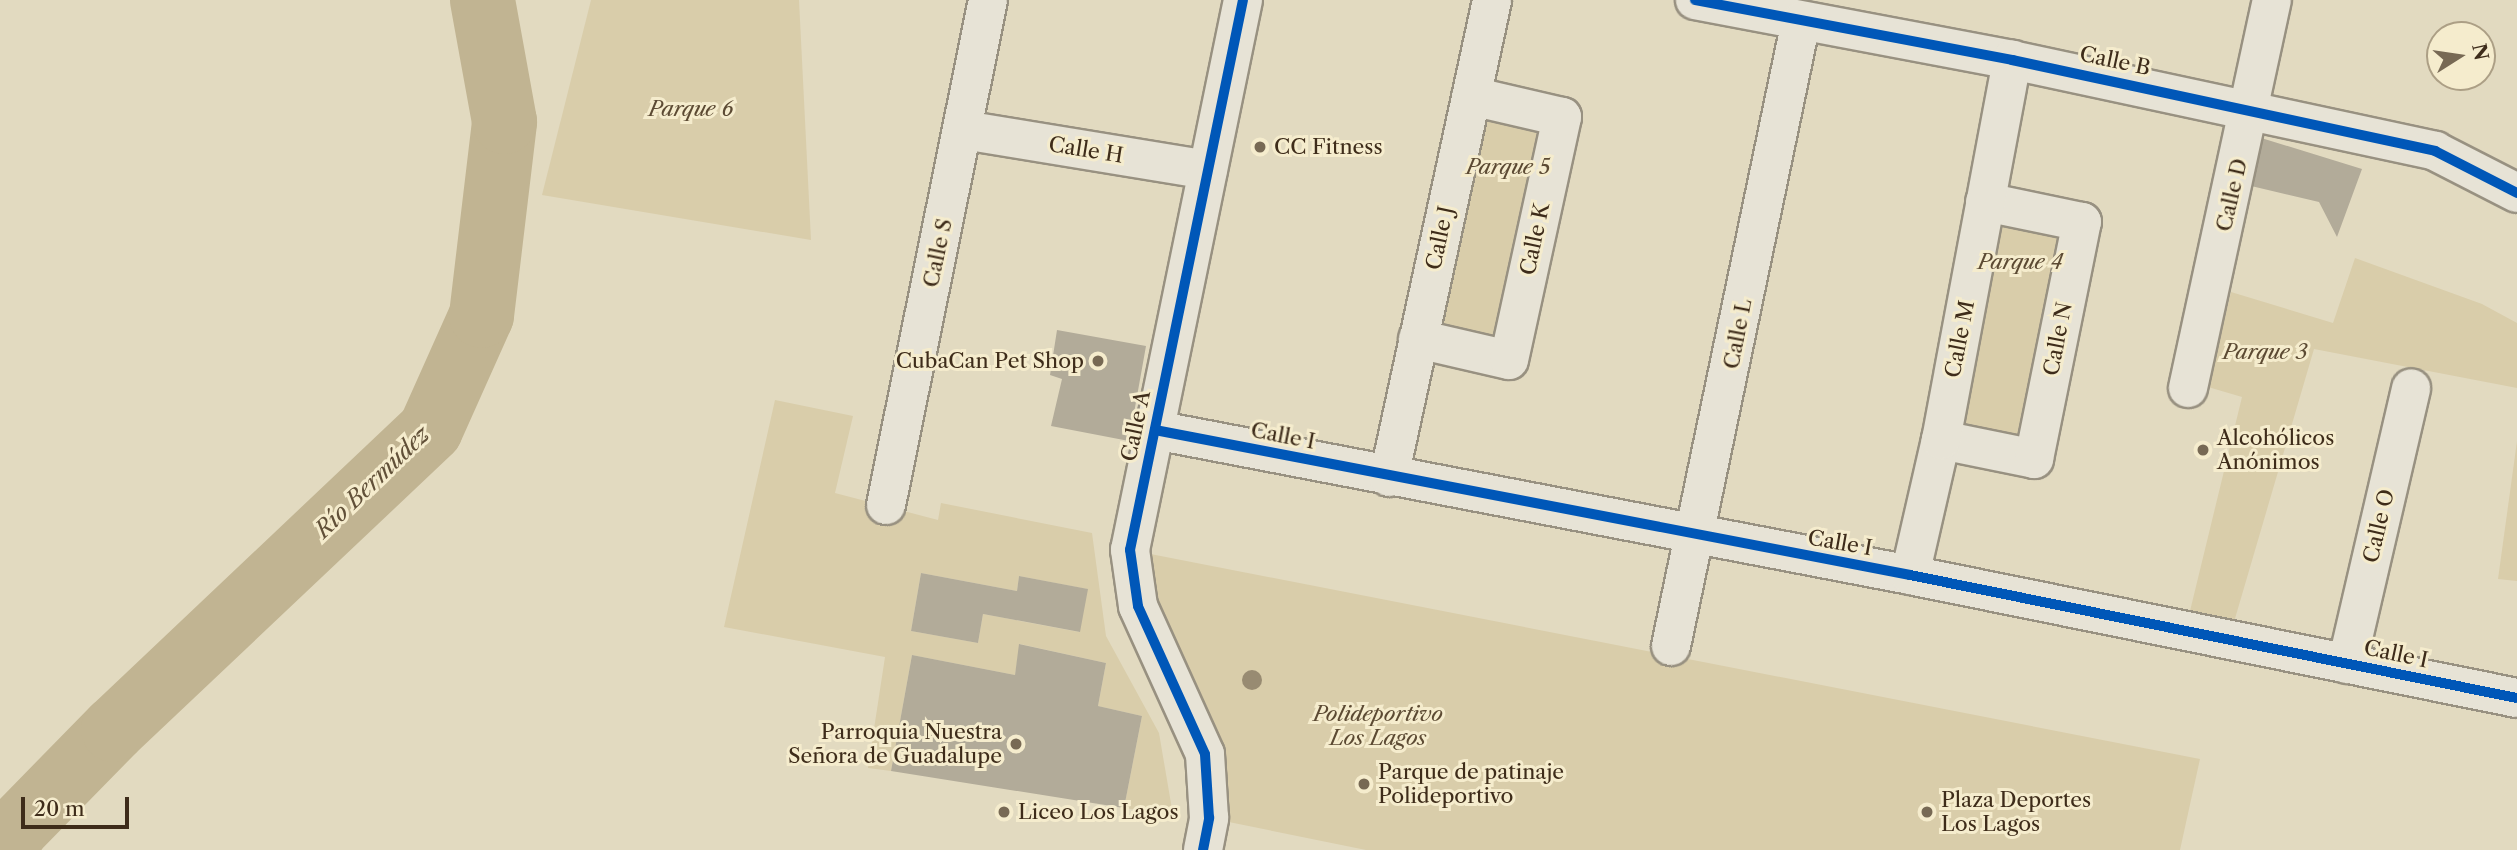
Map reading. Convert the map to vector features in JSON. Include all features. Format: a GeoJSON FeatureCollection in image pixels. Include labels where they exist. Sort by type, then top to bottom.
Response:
{"type":"FeatureCollection","features":[{"type":"Feature","properties":{"kind":"street","name":"Calle S"},"geometry":{"type":"LineString","coordinates":[[886,505],[964,130],[988,0]]}},
{"type":"Feature","properties":{"kind":"street","name":"Calle A"},"geometry":{"type":"LineString","coordinates":[[1203,850],[1209,818],[1205,754],[1138,607],[1130,550],[1243,0]]}},
{"type":"Feature","properties":{"kind":"street","name":"Calle J"},"geometry":{"type":"LineString","coordinates":[[1389,477],[1492,0]]}},
{"type":"Feature","properties":{"kind":"street","name":"Calle B"},"geometry":{"type":"LineString","coordinates":[[1695,0],[2012,60],[2251,109],[2435,151],[2517,193]]}},
{"type":"Feature","properties":{"kind":"street","name":"Calle D"},"geometry":{"type":"LineString","coordinates":[[2188,388],[2251,109],[2272,0]]}},
{"type":"Feature","properties":{"kind":"street","name":"Calle L"},"geometry":{"type":"LineString","coordinates":[[1671,646],[1697,537],[1801,21]]}},
{"type":"Feature","properties":{"kind":"street","name":"Calle M"},"geometry":{"type":"LineString","coordinates":[[1910,575],[1941,440],[2012,60]]}},
{"type":"Feature","properties":{"kind":"street","name":"Calle K"},"geometry":{"type":"LineString","coordinates":[[1418,339],[1509,360],[1562,117],[1471,96]]}},
{"type":"Feature","properties":{"kind":"street","name":"Calle H"},"geometry":{"type":"LineString","coordinates":[[964,130],[1208,170]]}},
{"type":"Feature","properties":{"kind":"street","name":"Calle N"},"geometry":{"type":"LineString","coordinates":[[1941,440],[2034,459],[2082,222],[1985,202]]}},
{"type":"Feature","properties":{"kind":"street","name":"Calle O"},"geometry":{"type":"LineString","coordinates":[[2347,664],[2411,388]]}},
{"type":"Feature","properties":{"kind":"street","name":"Calle I"},"geometry":{"type":"LineString","coordinates":[[1155,430],[1697,537],[1910,575],[2517,698]]}},
{"type":"Feature","properties":{"kind":"green space","name":"Parque 6"},"geometry":{"type":"Polygon","coordinates":[[[591,0],[799,0],[811,240],[542,195],[591,0]]]}},
{"type":"Feature","properties":{"kind":"green space","name":"Parque 5"},"geometry":{"type":"Polygon","coordinates":[[[1486,117],[1548,131],[1500,339],[1438,325],[1486,117]]]}},
{"type":"Feature","properties":{"kind":"green space","name":"Parque 4"},"geometry":{"type":"Polygon","coordinates":[[[1985,202],[2075,226],[2023,446],[1944,431],[1985,202]]]}},
{"type":"Feature","properties":{"kind":"green space","name":"Parque 3"},"geometry":{"type":"Polygon","coordinates":[[[2355,258],[2482,304],[2517,323],[2517,388],[2314,349],[2234,622],[2190,611],[2242,397],[2208,387],[2231,292],[2333,323],[2355,258]]]}},
{"type":"Feature","properties":{"kind":"green space"},"geometry":{"type":"Polygon","coordinates":[[[775,400],[853,416],[835,493],[938,520],[941,503],[1092,533],[1106,636],[1159,733],[1173,815],[1124,808],[1142,716],[1098,706],[1106,663],[1020,644],[1015,675],[912,655],[891,771],[868,768],[885,657],[724,627],[775,400]],[[921,573],[911,631],[978,643],[983,614],[1079,632],[1087,589],[1019,576],[1017,591],[921,573]]]}},
{"type":"Feature","properties":{"kind":"green space"},"geometry":{"type":"Polygon","coordinates":[[[2517,441],[2517,581],[2498,579],[2517,441]]]}},
{"type":"Feature","properties":{"kind":"green space","name":"Polideportivo Los Lagos"},"geometry":{"type":"Polygon","coordinates":[[[1130,550],[2200,759],[2180,850],[1366,850],[1209,818],[1130,550]]]}},
{"type":"Feature","properties":{"kind":"building"},"geometry":{"type":"Polygon","coordinates":[[[2258,137],[2362,169],[2337,237],[2319,202],[2247,185],[2258,137]]]}},
{"type":"Feature","properties":{"kind":"building"},"geometry":{"type":"Polygon","coordinates":[[[1057,330],[1146,346],[1129,441],[1051,426],[1062,379],[1050,375],[1057,330]]]}},
{"type":"Feature","properties":{"kind":"building"},"geometry":{"type":"Polygon","coordinates":[[[921,573],[1017,591],[1019,576],[1088,589],[1080,632],[983,614],[978,643],[911,631],[921,573]]]}},
{"type":"Feature","properties":{"kind":"building","name":"Parroquia Nuestra Señora de Guadalupe"},"geometry":{"type":"Polygon","coordinates":[[[1019,644],[1106,663],[1098,706],[1142,716],[1124,808],[891,771],[912,655],[1015,675],[1019,644]]]}},
{"type":"Feature","properties":{"kind":"waterway","name":"Río Bermúdez"},"geometry":{"type":"LineString","coordinates":[[3,850],[15,829],[113,729],[430,429],[481,315],[504,121],[482,0]]}},
{"type":"Feature","properties":{"kind":"cycle path"},"geometry":{"type":"LineString","coordinates":[[1203,850],[1209,818],[1205,754],[1138,606],[1130,550],[1243,0]]}},
{"type":"Feature","properties":{"kind":"cycle path"},"geometry":{"type":"LineString","coordinates":[[1695,0],[2012,60],[2435,151],[2517,193]]}},
{"type":"Feature","properties":{"kind":"cycle path"},"geometry":{"type":"LineString","coordinates":[[1155,430],[1910,575],[2517,698]]}},
{"type":"Feature","properties":{"kind":"place","name":"CC Fitness"},"geometry":{"type":"Point","coordinates":[1260,147]}},
{"type":"Feature","properties":{"kind":"place","name":"CubaCan Pet Shop"},"geometry":{"type":"Point","coordinates":[1098,361]}},
{"type":"Feature","properties":{"kind":"place","name":"Alcohólicos Anónimos"},"geometry":{"type":"Point","coordinates":[2203,450]}},
{"type":"Feature","properties":{"kind":"place","name":"Parroquia Nuestra Señora de Guadalupe"},"geometry":{"type":"Point","coordinates":[1016,744]}},
{"type":"Feature","properties":{"kind":"place","name":"Parque de patinaje Polideportivo"},"geometry":{"type":"Point","coordinates":[1364,784]}},
{"type":"Feature","properties":{"kind":"place","name":"Liceo Los Lagos"},"geometry":{"type":"Point","coordinates":[1004,812]}},
{"type":"Feature","properties":{"kind":"place","name":"Plaza Deportes Los Lagos"},"geometry":{"type":"Point","coordinates":[1927,812]}}]}
